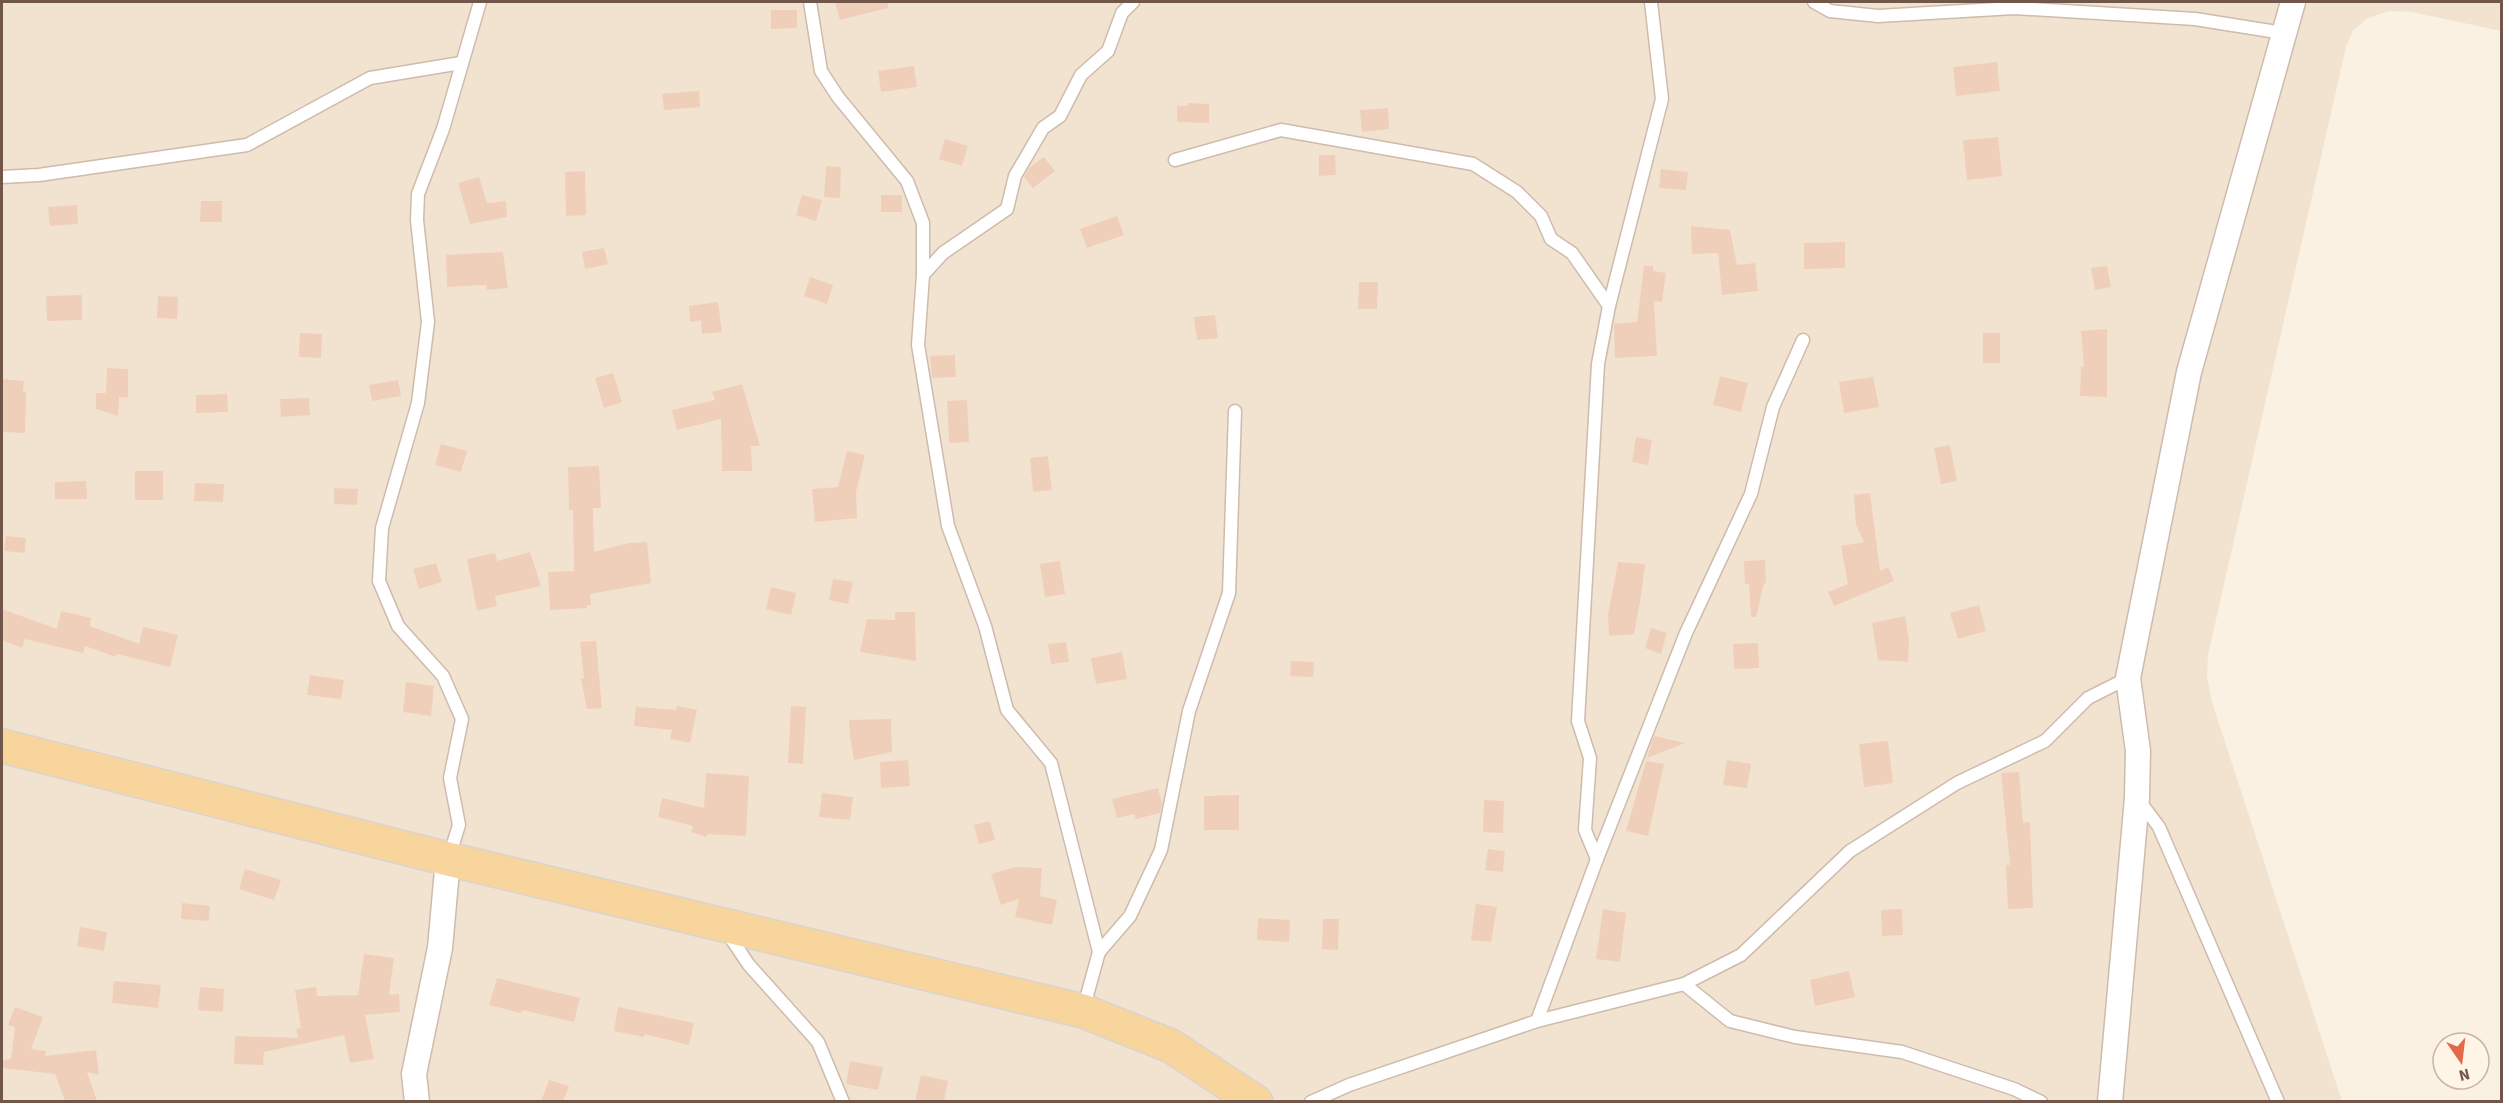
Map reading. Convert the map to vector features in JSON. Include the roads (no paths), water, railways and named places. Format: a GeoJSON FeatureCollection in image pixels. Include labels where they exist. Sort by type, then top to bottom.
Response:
{"type":"FeatureCollection","features":[{"type":"Feature","properties":{"kind":"main road"},"geometry":{"type":"LineString","coordinates":[[2,746],[448,859],[1083,1011],[1170,1046],[1256,1101]]}},
{"type":"Feature","properties":{"kind":"street"},"geometry":{"type":"LineString","coordinates":[[2110,1101],[2137,798],[2138,751],[2128,678],[2188,372],[2293,2]]}},
{"type":"Feature","properties":{"kind":"street"},"geometry":{"type":"LineString","coordinates":[[417,1101],[414,1074],[440,948],[448,859]]}},
{"type":"Feature","properties":{"kind":"lane"},"geometry":{"type":"LineString","coordinates":[[448,859],[459,825],[450,778],[462,719],[443,676],[398,626],[378,581],[382,528],[418,403],[428,321],[417,220],[418,194],[443,129],[480,2]]}},
{"type":"Feature","properties":{"kind":"lane"},"geometry":{"type":"LineString","coordinates":[[810,2],[821,71],[838,97],[907,181],[923,223],[923,275],[918,345],[948,526],[985,626],[1007,710],[1051,763],[1099,952]]}},
{"type":"Feature","properties":{"kind":"lane"},"geometry":{"type":"LineString","coordinates":[[923,275],[943,253],[1007,209],[1015,176],[1042,128],[1060,117],[1081,75],[1108,51],[1122,14],[1133,2]]}},
{"type":"Feature","properties":{"kind":"lane"},"geometry":{"type":"LineString","coordinates":[[1598,859],[1585,830],[1590,758],[1578,721],[1598,364],[1609,306],[1662,99],[1651,2]]}},
{"type":"Feature","properties":{"kind":"lane"},"geometry":{"type":"LineString","coordinates":[[1814,2],[1830,11],[1878,16],[2013,8],[2195,19],[2283,33]]}},
{"type":"Feature","properties":{"kind":"lane"},"geometry":{"type":"LineString","coordinates":[[2,177],[39,176],[247,145],[370,78],[461,63]]}},
{"type":"Feature","properties":{"kind":"lane"},"geometry":{"type":"LineString","coordinates":[[1175,160],[1281,130],[1473,164],[1517,192],[1541,216],[1551,239],[1572,253],[1609,306]]}},
{"type":"Feature","properties":{"kind":"lane"},"geometry":{"type":"LineString","coordinates":[[1537,1022],[1686,633],[1751,494],[1773,407],[1803,340]]}},
{"type":"Feature","properties":{"kind":"lane"},"geometry":{"type":"LineString","coordinates":[[1083,1011],[1099,952],[1130,916],[1161,850],[1189,711],[1229,593],[1235,411]]}},
{"type":"Feature","properties":{"kind":"lane"},"geometry":{"type":"LineString","coordinates":[[1311,1101],[1349,1085],[1537,1022],[1684,984],[1741,955],[1850,851],[1957,783],[2045,741],[2088,698],[2128,678]]}},
{"type":"Feature","properties":{"kind":"lane"},"geometry":{"type":"LineString","coordinates":[[2137,798],[2159,827],[2278,1101]]}},
{"type":"Feature","properties":{"kind":"lane"},"geometry":{"type":"LineString","coordinates":[[722,924],[749,965],[818,1042],[843,1101]]}},
{"type":"Feature","properties":{"kind":"lane"},"geometry":{"type":"LineString","coordinates":[[1684,984],[1730,1021],[1795,1037],[1902,1052],[2014,1089],[2041,1101]]}}]}
